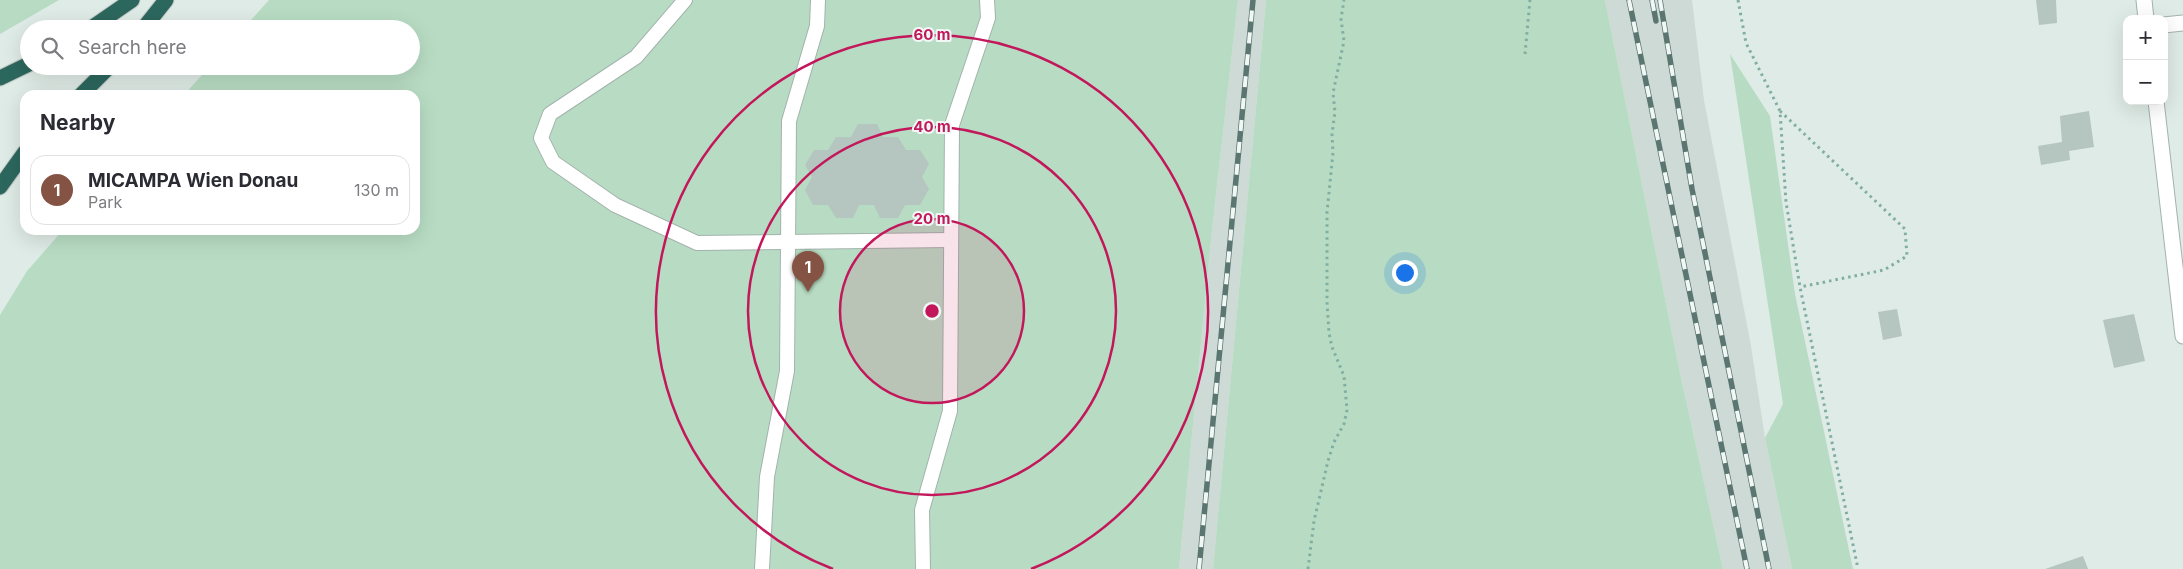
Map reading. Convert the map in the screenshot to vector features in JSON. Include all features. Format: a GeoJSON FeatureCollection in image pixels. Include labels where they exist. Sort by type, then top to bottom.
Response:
{"type":"FeatureCollection","features":[{"type":"Feature","properties":{"kind":"highway"},"geometry":{"type":"LineString","coordinates":[[103,20],[132,0]]}},
{"type":"Feature","properties":{"kind":"highway"},"geometry":{"type":"LineString","coordinates":[[150,20],[166,0]]}},
{"type":"Feature","properties":{"kind":"highway"},"geometry":{"type":"LineString","coordinates":[[0,78],[20,68]]}},
{"type":"Feature","properties":{"kind":"highway"},"geometry":{"type":"LineString","coordinates":[[86,90],[101,75]]}},
{"type":"Feature","properties":{"kind":"highway"},"geometry":{"type":"LineString","coordinates":[[0,171],[20,156]]}},
{"type":"Feature","properties":{"kind":"highway"},"geometry":{"type":"LineString","coordinates":[[0,187],[20,159]]}},
{"type":"Feature","properties":{"kind":"street"},"geometry":{"type":"LineString","coordinates":[[2144,0],[2146,15]]}},
{"type":"Feature","properties":{"kind":"street"},"geometry":{"type":"LineString","coordinates":[[2168,25],[2183,23]]}},
{"type":"Feature","properties":{"kind":"street"},"geometry":{"type":"LineString","coordinates":[[2156,105],[2183,336]]}},
{"type":"Feature","properties":{"kind":"lane"},"geometry":{"type":"LineString","coordinates":[[685,0],[636,57],[550,114],[541,138],[553,162],[614,205],[697,243],[950,240]]}},
{"type":"Feature","properties":{"kind":"lane"},"geometry":{"type":"LineString","coordinates":[[762,569],[767,478],[787,371],[789,121],[818,26],[818,0]]}},
{"type":"Feature","properties":{"kind":"lane"},"geometry":{"type":"LineString","coordinates":[[923,569],[922,510],[950,412],[952,125],[988,18],[987,0]]}},
{"type":"Feature","properties":{"kind":"path"},"geometry":{"type":"LineString","coordinates":[[1308,569],[1314,521],[1328,461],[1348,410],[1344,376],[1332,348],[1329,333],[1327,303],[1327,212],[1333,153],[1334,92],[1344,41],[1341,19],[1344,0]]}},
{"type":"Feature","properties":{"kind":"path"},"geometry":{"type":"LineString","coordinates":[[1525,54],[1530,0]]}},
{"type":"Feature","properties":{"kind":"path"},"geometry":{"type":"LineString","coordinates":[[1738,0],[1746,43],[1780,112],[1905,229],[1907,256],[1884,270],[1800,286]]}},
{"type":"Feature","properties":{"kind":"path"},"geometry":{"type":"LineString","coordinates":[[1780,112],[1786,202],[1800,286],[1858,569]]}},
{"type":"Feature","properties":{"kind":"shaded area"},"geometry":{"type":"Polygon","coordinates":[[[1238,0],[1266,0],[1213,569],[1179,569],[1212,230],[1238,0]]]}},
{"type":"Feature","properties":{"kind":"shaded area"},"geometry":{"type":"Polygon","coordinates":[[[1605,0],[1692,0],[1704,100],[1751,346],[1765,438],[1792,569],[1723,569],[1680,373],[1605,0]]]}},
{"type":"Feature","properties":{"kind":"green space"},"geometry":{"type":"Polygon","coordinates":[[[0,0],[59,0],[24,20],[20,20],[20,22],[0,34],[0,0]]]}},
{"type":"Feature","properties":{"kind":"green space"},"geometry":{"type":"Polygon","coordinates":[[[269,0],[1238,0],[1212,230],[1179,569],[0,569],[0,315],[27,271],[59,235],[420,235],[420,90],[188,90],[202,75],[420,75],[420,20],[251,20],[269,0]]]}},
{"type":"Feature","properties":{"kind":"green space"},"geometry":{"type":"Polygon","coordinates":[[[1266,0],[1605,0],[1680,373],[1723,569],[1213,569],[1266,0]]]}},
{"type":"Feature","properties":{"kind":"green space"},"geometry":{"type":"Polygon","coordinates":[[[1730,54],[1770,116],[1795,294],[1853,569],[1792,569],[1765,438],[1783,404],[1730,54]]]}},
{"type":"Feature","properties":{"kind":"building"},"geometry":{"type":"Polygon","coordinates":[[[2036,0],[2056,0],[2057,23],[2039,25],[2036,0]]]}},
{"type":"Feature","properties":{"kind":"building"},"geometry":{"type":"Polygon","coordinates":[[[2089,111],[2094,147],[2069,151],[2070,160],[2041,165],[2038,146],[2062,142],[2060,116],[2089,111]]]}},
{"type":"Feature","properties":{"kind":"building"},"geometry":{"type":"Polygon","coordinates":[[[858,124],[877,124],[883,137],[898,137],[906,150],[920,150],[929,164],[922,177],[929,189],[920,205],[905,205],[898,218],[880,218],[874,205],[859,205],[853,218],[836,218],[828,205],[813,205],[805,190],[812,177],[805,165],[814,150],[828,150],[836,137],[851,137],[858,124]]]}},
{"type":"Feature","properties":{"kind":"building"},"geometry":{"type":"Polygon","coordinates":[[[1897,309],[1902,336],[1883,340],[1878,312],[1897,309]]]}},
{"type":"Feature","properties":{"kind":"building"},"geometry":{"type":"Polygon","coordinates":[[[2134,314],[2145,361],[2114,368],[2103,320],[2134,314]]]}},
{"type":"Feature","properties":{"kind":"building"},"geometry":{"type":"Polygon","coordinates":[[[2083,556],[2088,569],[2045,569],[2083,556]]]}},
{"type":"Feature","properties":{"kind":"railway"},"geometry":{"type":"LineString","coordinates":[[1199,569],[1253,0]]}},
{"type":"Feature","properties":{"kind":"railway"},"geometry":{"type":"LineString","coordinates":[[1629,0],[1747,569]]}},
{"type":"Feature","properties":{"kind":"railway"},"geometry":{"type":"LineString","coordinates":[[1652,0],[1656,21]]}},
{"type":"Feature","properties":{"kind":"railway"},"geometry":{"type":"LineString","coordinates":[[1660,0],[1692,189],[1769,569]]}},
{"type":"Feature","properties":{"kind":"place","name":"MICAMPA Wien Donau"},"geometry":{"type":"Point","coordinates":[808,292]}}]}
